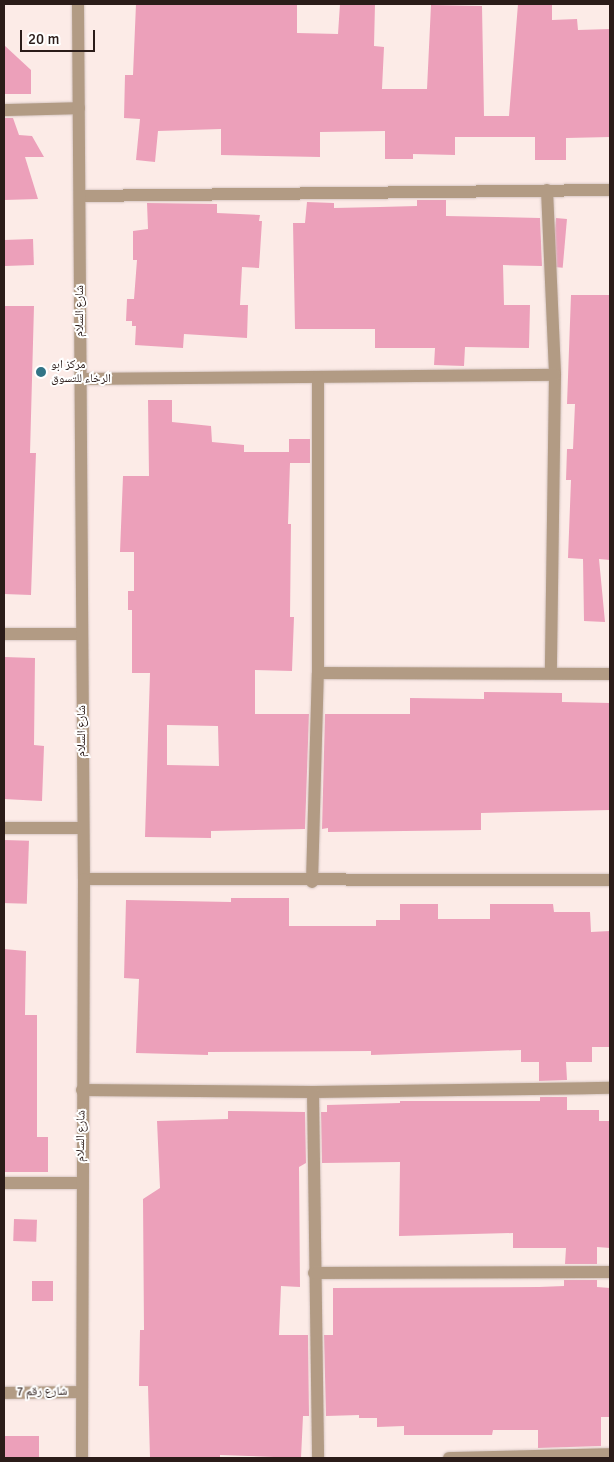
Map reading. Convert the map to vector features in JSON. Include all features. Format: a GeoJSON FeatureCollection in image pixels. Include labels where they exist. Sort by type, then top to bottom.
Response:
{"type":"FeatureCollection","features":[{"type":"Feature","properties":{"kind":"street","name":"شارع السلام"},"geometry":{"type":"LineString","coordinates":[[78,4],[84,879],[81,1183],[82,1458]]}},
{"type":"Feature","properties":{"kind":"street"},"geometry":{"type":"LineString","coordinates":[[4,110],[79,108]]}},
{"type":"Feature","properties":{"kind":"street"},"geometry":{"type":"LineString","coordinates":[[547,190],[554,375],[551,674]]}},
{"type":"Feature","properties":{"kind":"street"},"geometry":{"type":"LineString","coordinates":[[80,196],[610,190]]}},
{"type":"Feature","properties":{"kind":"street"},"geometry":{"type":"LineString","coordinates":[[80,379],[554,375]]}},
{"type":"Feature","properties":{"kind":"street"},"geometry":{"type":"LineString","coordinates":[[312,882],[318,673],[318,378]]}},
{"type":"Feature","properties":{"kind":"street"},"geometry":{"type":"LineString","coordinates":[[4,634],[82,634]]}},
{"type":"Feature","properties":{"kind":"street"},"geometry":{"type":"LineString","coordinates":[[318,673],[610,674]]}},
{"type":"Feature","properties":{"kind":"street"},"geometry":{"type":"LineString","coordinates":[[4,828],[83,828]]}},
{"type":"Feature","properties":{"kind":"street"},"geometry":{"type":"LineString","coordinates":[[84,879],[312,882],[610,880]]}},
{"type":"Feature","properties":{"kind":"street"},"geometry":{"type":"LineString","coordinates":[[82,1090],[313,1092],[610,1088]]}},
{"type":"Feature","properties":{"kind":"street"},"geometry":{"type":"LineString","coordinates":[[313,1092],[318,1458]]}},
{"type":"Feature","properties":{"kind":"street"},"geometry":{"type":"LineString","coordinates":[[4,1183],[81,1183]]}},
{"type":"Feature","properties":{"kind":"street"},"geometry":{"type":"LineString","coordinates":[[314,1273],[610,1272]]}},
{"type":"Feature","properties":{"kind":"street","name":"شارع رقم 7"},"geometry":{"type":"LineString","coordinates":[[4,1393],[81,1392]]}},
{"type":"Feature","properties":{"kind":"street"},"geometry":{"type":"LineString","coordinates":[[449,1458],[610,1454]]}},
{"type":"Feature","properties":{"kind":"building"},"geometry":{"type":"Polygon","coordinates":[[[136,4],[297,5],[297,33],[338,34],[340,4],[375,4],[374,46],[384,47],[382,89],[427,89],[431,5],[482,6],[484,116],[509,116],[518,4],[552,4],[552,20],[577,19],[578,30],[610,29],[610,137],[566,138],[566,160],[535,160],[535,137],[455,137],[455,155],[413,154],[413,159],[385,159],[385,131],[320,132],[320,157],[221,155],[221,129],[158,131],[155,162],[136,160],[140,119],[124,118],[125,75],[133,75],[136,4]]]}},
{"type":"Feature","properties":{"kind":"building"},"geometry":{"type":"Polygon","coordinates":[[[4,45],[31,70],[31,94],[4,94],[4,45]]]}},
{"type":"Feature","properties":{"kind":"building"},"geometry":{"type":"Polygon","coordinates":[[[4,118],[13,118],[19,135],[32,136],[44,157],[25,157],[38,199],[4,200],[4,118]]]}},
{"type":"Feature","properties":{"kind":"building"},"geometry":{"type":"Polygon","coordinates":[[[417,200],[446,200],[446,216],[540,218],[542,266],[503,265],[504,305],[530,305],[529,348],[465,347],[464,366],[434,365],[435,348],[375,348],[375,329],[295,329],[293,223],[305,223],[307,202],[334,203],[334,208],[417,206],[417,200]]]}},
{"type":"Feature","properties":{"kind":"building"},"geometry":{"type":"Polygon","coordinates":[[[147,203],[217,204],[217,213],[260,215],[259,221],[262,221],[259,268],[242,267],[240,305],[248,305],[247,338],[184,334],[183,348],[135,345],[136,326],[132,326],[132,321],[126,321],[127,299],[134,299],[137,260],[133,260],[133,231],[148,229],[147,203]]]}},
{"type":"Feature","properties":{"kind":"building"},"geometry":{"type":"Polygon","coordinates":[[[556,218],[567,219],[563,268],[552,267],[556,218]]]}},
{"type":"Feature","properties":{"kind":"building"},"geometry":{"type":"Polygon","coordinates":[[[33,239],[34,265],[5,266],[4,240],[33,239]]]}},
{"type":"Feature","properties":{"kind":"building"},"geometry":{"type":"Polygon","coordinates":[[[571,295],[610,295],[610,560],[599,559],[605,622],[584,621],[583,559],[568,558],[571,480],[566,480],[567,449],[573,449],[575,404],[567,404],[571,295]]]}},
{"type":"Feature","properties":{"kind":"building"},"geometry":{"type":"Polygon","coordinates":[[[4,306],[34,306],[30,453],[36,453],[31,595],[4,594],[4,306]]]}},
{"type":"Feature","properties":{"kind":"building"},"geometry":{"type":"Polygon","coordinates":[[[148,400],[172,400],[172,422],[211,426],[212,442],[244,445],[244,452],[289,452],[289,439],[310,439],[310,463],[290,463],[288,524],[291,524],[290,617],[294,617],[292,671],[255,670],[255,714],[309,714],[305,829],[211,831],[211,838],[145,837],[150,673],[132,673],[132,610],[128,610],[128,591],[134,591],[134,552],[120,552],[123,476],[149,476],[148,400]],[[167,725],[167,765],[219,766],[218,726],[167,725]]]}},
{"type":"Feature","properties":{"kind":"building"},"geometry":{"type":"Polygon","coordinates":[[[4,657],[35,658],[34,745],[44,746],[42,801],[4,799],[4,657]]]}},
{"type":"Feature","properties":{"kind":"building"},"geometry":{"type":"Polygon","coordinates":[[[484,692],[562,693],[562,702],[610,703],[610,810],[481,813],[481,830],[328,832],[328,828],[322,829],[325,714],[410,714],[410,698],[484,699],[484,692]]]}},
{"type":"Feature","properties":{"kind":"building"},"geometry":{"type":"Polygon","coordinates":[[[4,840],[29,841],[27,904],[4,903],[4,840]]]}},
{"type":"Feature","properties":{"kind":"building"},"geometry":{"type":"Polygon","coordinates":[[[231,898],[289,898],[289,926],[376,926],[376,920],[400,920],[400,904],[438,904],[438,919],[490,919],[490,904],[553,904],[554,912],[590,912],[591,932],[610,931],[610,1047],[592,1047],[592,1062],[566,1062],[567,1080],[539,1081],[539,1062],[521,1062],[521,1050],[371,1055],[371,1051],[208,1052],[208,1055],[136,1053],[139,979],[124,978],[126,900],[231,902],[231,898]]]}},
{"type":"Feature","properties":{"kind":"building"},"geometry":{"type":"Polygon","coordinates":[[[4,949],[26,951],[25,1015],[37,1015],[37,1137],[48,1137],[48,1172],[4,1172],[4,949]]]}},
{"type":"Feature","properties":{"kind":"building"},"geometry":{"type":"Polygon","coordinates":[[[540,1097],[567,1097],[567,1110],[599,1110],[599,1121],[610,1121],[610,1248],[597,1247],[597,1264],[565,1264],[566,1248],[513,1248],[513,1233],[399,1236],[400,1162],[322,1163],[321,1112],[327,1112],[327,1105],[400,1103],[400,1101],[540,1101],[540,1097]]]}},
{"type":"Feature","properties":{"kind":"building"},"geometry":{"type":"Polygon","coordinates":[[[228,1111],[305,1112],[306,1163],[299,1167],[300,1287],[281,1286],[279,1335],[308,1335],[309,1416],[303,1416],[301,1458],[220,1455],[220,1458],[150,1458],[148,1386],[139,1386],[140,1330],[144,1330],[143,1199],[160,1188],[157,1121],[228,1119],[228,1111]]]}},
{"type":"Feature","properties":{"kind":"building"},"geometry":{"type":"Polygon","coordinates":[[[14,1219],[37,1220],[36,1242],[13,1241],[14,1219]]]}},
{"type":"Feature","properties":{"kind":"building"},"geometry":{"type":"Polygon","coordinates":[[[564,1280],[597,1280],[597,1287],[610,1288],[610,1417],[601,1417],[601,1446],[538,1448],[538,1430],[493,1430],[492,1435],[404,1435],[404,1426],[377,1427],[377,1418],[359,1418],[359,1415],[326,1416],[324,1335],[333,1335],[333,1288],[539,1287],[564,1286],[564,1280]]]}},
{"type":"Feature","properties":{"kind":"building"},"geometry":{"type":"Polygon","coordinates":[[[32,1281],[53,1281],[53,1301],[32,1301],[32,1281]]]}},
{"type":"Feature","properties":{"kind":"building"},"geometry":{"type":"Polygon","coordinates":[[[4,1436],[39,1436],[39,1458],[4,1458],[4,1436]]]}},
{"type":"Feature","properties":{"kind":"place","name":"مركز ابو الرخاء للتسوق"},"geometry":{"type":"Point","coordinates":[41,372]}}]}
